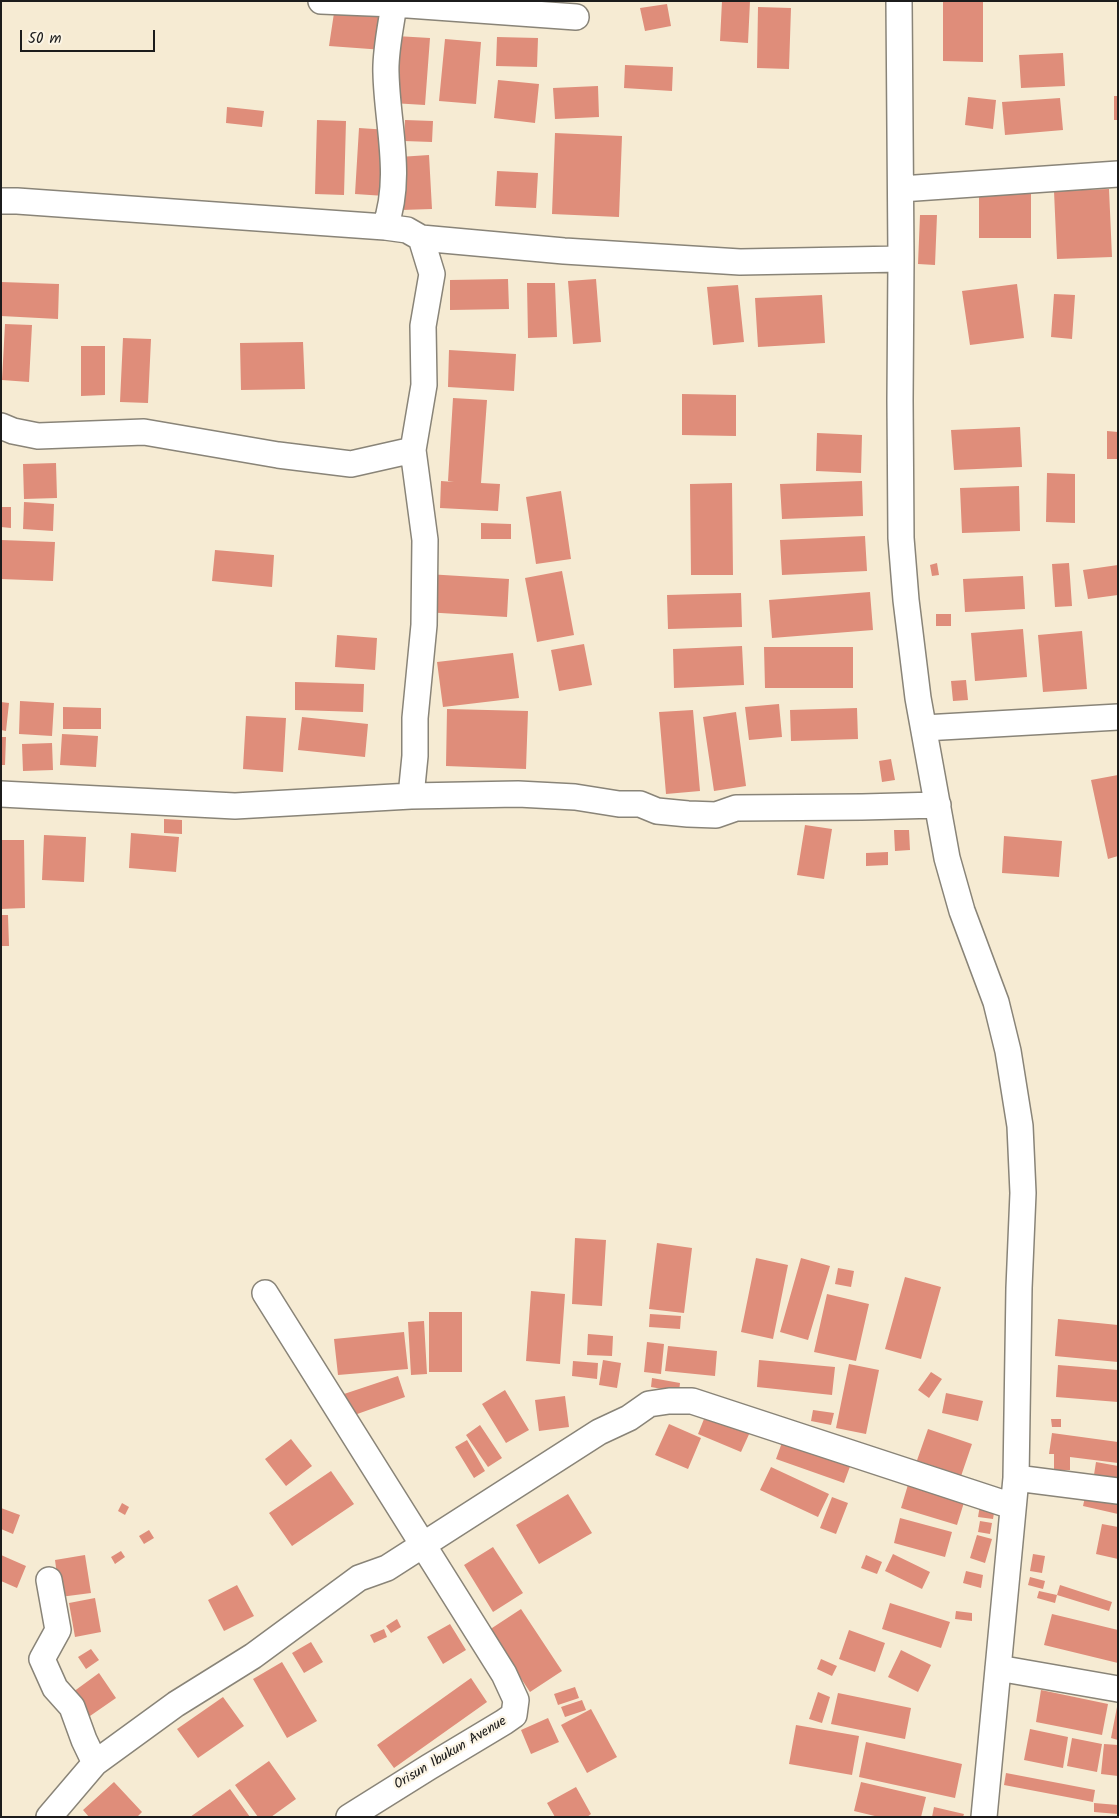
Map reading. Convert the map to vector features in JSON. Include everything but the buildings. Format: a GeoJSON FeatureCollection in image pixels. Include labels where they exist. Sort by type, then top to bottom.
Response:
{"type":"FeatureCollection","features":[{"type":"Feature","properties":{"kind":"street"},"geometry":{"type":"LineString","coordinates":[[321,1],[394,4],[576,17]]}},
{"type":"Feature","properties":{"kind":"street"},"geometry":{"type":"LineString","coordinates":[[899,1],[901,538],[906,600],[918,698],[947,858],[962,911],[996,1002],[1008,1050],[1020,1126],[1023,1193],[1016,1478],[984,1817]]}},
{"type":"Feature","properties":{"kind":"street"},"geometry":{"type":"LineString","coordinates":[[385,227],[390,212],[394,166],[386,72],[394,4]]}},
{"type":"Feature","properties":{"kind":"street"},"geometry":{"type":"LineString","coordinates":[[900,189],[1118,174]]}},
{"type":"Feature","properties":{"kind":"street"},"geometry":{"type":"LineString","coordinates":[[1,201],[385,227],[407,230],[421,238],[564,251],[740,262],[901,260]]}},
{"type":"Feature","properties":{"kind":"street"},"geometry":{"type":"LineString","coordinates":[[411,796],[415,756],[415,718],[424,625],[425,549],[413,450],[424,386],[423,326],[432,274],[421,238]]}},
{"type":"Feature","properties":{"kind":"street"},"geometry":{"type":"LineString","coordinates":[[1,426],[38,436],[144,432],[278,455],[352,464],[413,450]]}},
{"type":"Feature","properties":{"kind":"street"},"geometry":{"type":"LineString","coordinates":[[924,728],[1118,717]]}},
{"type":"Feature","properties":{"kind":"street"},"geometry":{"type":"LineString","coordinates":[[1,794],[235,806],[411,796],[518,794],[575,797],[620,804],[640,804],[657,811],[716,815],[736,808],[938,805]]}},
{"type":"Feature","properties":{"kind":"street"},"geometry":{"type":"LineString","coordinates":[[265,1293],[424,1545]]}},
{"type":"Feature","properties":{"kind":"street"},"geometry":{"type":"LineString","coordinates":[[49,1817],[95,1763],[176,1704],[253,1656],[359,1578],[387,1568],[599,1432],[629,1418],[649,1404],[669,1401],[692,1401],[1012,1506]]}},
{"type":"Feature","properties":{"kind":"street"},"geometry":{"type":"LineString","coordinates":[[1016,1478],[1118,1491]]}},
{"type":"Feature","properties":{"kind":"street","name":"Orisun Ibukun Avenue"},"geometry":{"type":"LineString","coordinates":[[349,1817],[514,1715],[516,1700],[504,1674],[424,1545]]}},
{"type":"Feature","properties":{"kind":"street"},"geometry":{"type":"LineString","coordinates":[[50,1580],[58,1630],[42,1659],[55,1688],[72,1708],[95,1763]]}},
{"type":"Feature","properties":{"kind":"street"},"geometry":{"type":"LineString","coordinates":[[998,1668],[1118,1689]]}}]}
